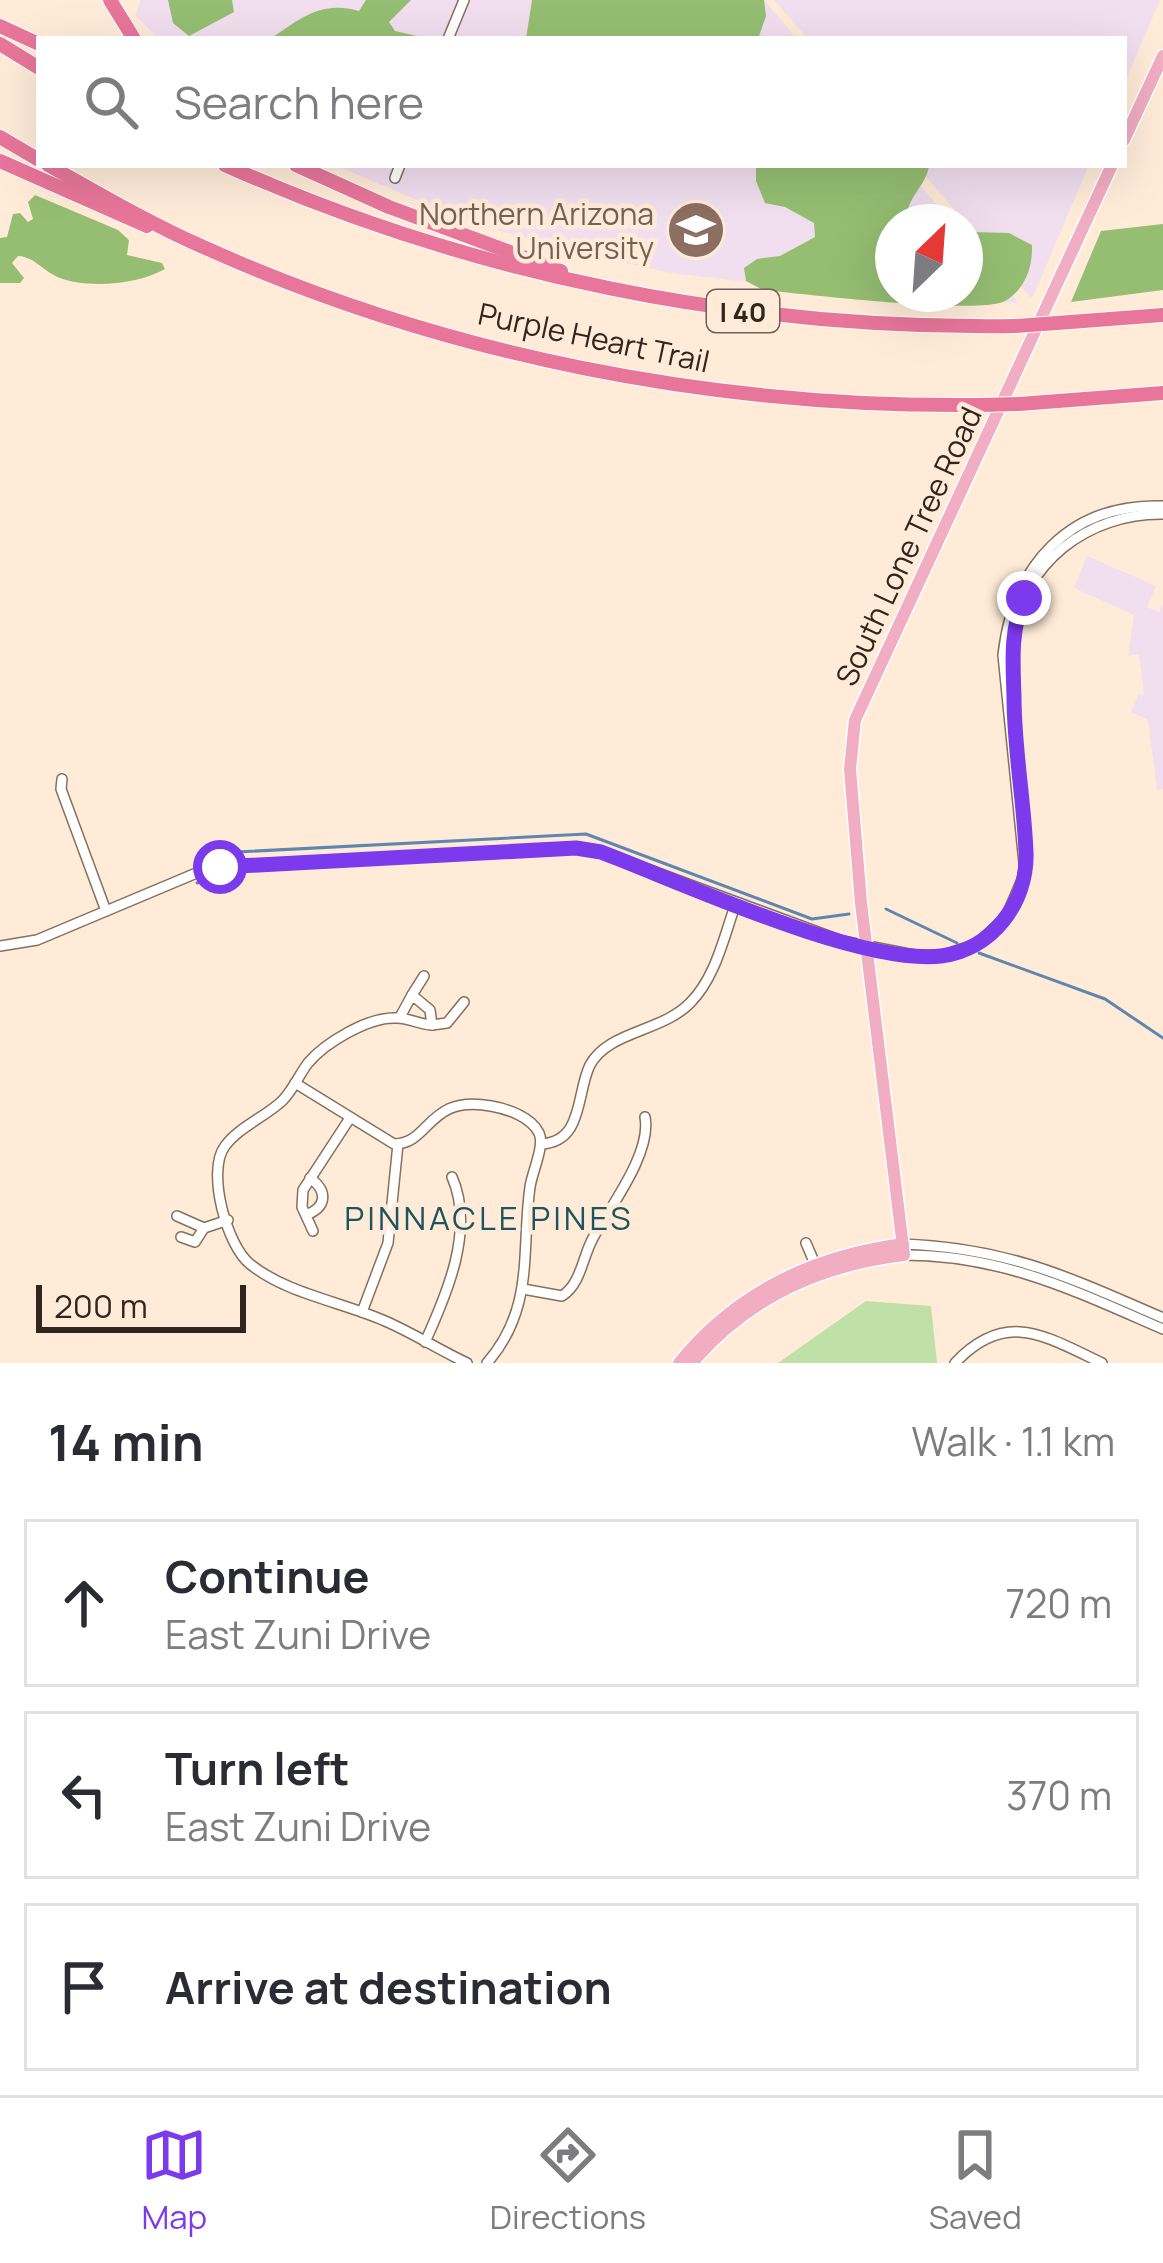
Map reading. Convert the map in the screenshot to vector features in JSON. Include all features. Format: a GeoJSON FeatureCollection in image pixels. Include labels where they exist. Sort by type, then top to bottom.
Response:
{"type":"FeatureCollection","features":[{"type":"Feature","properties":{"kind":"highway"},"geometry":{"type":"LineString","coordinates":[[110,0],[132,36]]}},
{"type":"Feature","properties":{"kind":"highway"},"geometry":{"type":"LineString","coordinates":[[0,26],[33,41]]}},
{"type":"Feature","properties":{"kind":"highway"},"geometry":{"type":"LineString","coordinates":[[0,44],[36,66]]}},
{"type":"Feature","properties":{"kind":"highway"},"geometry":{"type":"LineString","coordinates":[[0,137],[36,158]]}},
{"type":"Feature","properties":{"kind":"highway"},"geometry":{"type":"LineString","coordinates":[[0,160],[143,225],[197,244]]}},
{"type":"Feature","properties":{"kind":"highway","name":"Purple Heart Trail"},"geometry":{"type":"LineString","coordinates":[[54,168],[197,244],[284,280],[391,318],[584,369],[792,400],[980,405],[1163,393]]}},
{"type":"Feature","properties":{"kind":"highway","name":"Purple Heart Trail"},"geometry":{"type":"LineString","coordinates":[[232,168],[435,244],[644,295],[789,316],[913,325],[1015,326],[1163,315]]}},
{"type":"Feature","properties":{"kind":"highway"},"geometry":{"type":"LineString","coordinates":[[303,168],[389,207],[576,278]]}},
{"type":"Feature","properties":{"kind":"main road"},"geometry":{"type":"LineString","coordinates":[[1127,134],[1163,56]]}},
{"type":"Feature","properties":{"kind":"main road","name":"South Lone Tree Road"},"geometry":{"type":"LineString","coordinates":[[904,1250],[866,946],[850,770],[855,720],[1111,168]]}},
{"type":"Feature","properties":{"kind":"main road"},"geometry":{"type":"LineString","coordinates":[[679,1363],[753,1294],[817,1268],[904,1250]]}},
{"type":"Feature","properties":{"kind":"main road"},"geometry":{"type":"LineString","coordinates":[[692,1363],[759,1303],[817,1268]]}},
{"type":"Feature","properties":{"kind":"street"},"geometry":{"type":"LineString","coordinates":[[449,36],[464,0]]}},
{"type":"Feature","properties":{"kind":"street"},"geometry":{"type":"LineString","coordinates":[[395,178],[399,168]]}},
{"type":"Feature","properties":{"kind":"street"},"geometry":{"type":"LineString","coordinates":[[0,946],[38,940],[206,869],[576,848],[601,852],[822,936],[914,956],[940,956],[977,944],[1006,917],[1021,889],[1026,852],[1003,676],[1004,638],[1017,592],[1034,562],[1062,536],[1129,508],[1163,510]]}},
{"type":"Feature","properties":{"kind":"street"},"geometry":{"type":"LineString","coordinates":[[62,779],[61,789],[106,911]]}},
{"type":"Feature","properties":{"kind":"street"},"geometry":{"type":"LineString","coordinates":[[541,1144],[555,1142],[572,1125],[598,1053],[616,1040],[669,1021],[700,993],[736,903]]}},
{"type":"Feature","properties":{"kind":"street"},"geometry":{"type":"LineString","coordinates":[[400,1017],[424,976]]}},
{"type":"Feature","properties":{"kind":"street"},"geometry":{"type":"LineString","coordinates":[[412,995],[430,1010],[432,1024]]}},
{"type":"Feature","properties":{"kind":"street"},"geometry":{"type":"LineString","coordinates":[[464,1002],[447,1023],[411,1023],[400,1017],[361,1028],[323,1050],[277,1106],[228,1142],[219,1158],[216,1186],[242,1255],[254,1267],[467,1363]]}},
{"type":"Feature","properties":{"kind":"street"},"geometry":{"type":"LineString","coordinates":[[295,1083],[398,1144],[414,1139],[441,1111],[477,1104],[525,1119],[539,1133],[541,1144],[530,1183],[523,1289],[487,1363]]}},
{"type":"Feature","properties":{"kind":"street"},"geometry":{"type":"LineString","coordinates":[[523,1289],[562,1296],[573,1288],[590,1242],[616,1203],[644,1141],[645,1117]]}},
{"type":"Feature","properties":{"kind":"street"},"geometry":{"type":"LineString","coordinates":[[313,1231],[301,1196],[350,1118]]}},
{"type":"Feature","properties":{"kind":"street"},"geometry":{"type":"LineString","coordinates":[[362,1312],[388,1243],[398,1144]]}},
{"type":"Feature","properties":{"kind":"street"},"geometry":{"type":"LineString","coordinates":[[425,1342],[455,1267],[459,1199],[452,1177]]}},
{"type":"Feature","properties":{"kind":"street"},"geometry":{"type":"LineString","coordinates":[[306,1215],[319,1208],[324,1198],[322,1188],[310,1178]]}},
{"type":"Feature","properties":{"kind":"street"},"geometry":{"type":"LineString","coordinates":[[177,1216],[204,1228]]}},
{"type":"Feature","properties":{"kind":"street"},"geometry":{"type":"LineString","coordinates":[[181,1237],[195,1242],[204,1228],[228,1220]]}},
{"type":"Feature","properties":{"kind":"street"},"geometry":{"type":"LineString","coordinates":[[174,1250],[188,1221]]}},
{"type":"Feature","properties":{"kind":"street"},"geometry":{"type":"LineString","coordinates":[[806,1243],[817,1268]]}},
{"type":"Feature","properties":{"kind":"street"},"geometry":{"type":"LineString","coordinates":[[904,1250],[980,1250],[1028,1261],[1163,1318]]}},
{"type":"Feature","properties":{"kind":"street"},"geometry":{"type":"LineString","coordinates":[[904,1250],[1024,1271],[1163,1329]]}},
{"type":"Feature","properties":{"kind":"street"},"geometry":{"type":"LineString","coordinates":[[955,1363],[988,1336],[1023,1330],[1042,1334],[1102,1363]]}},
{"type":"Feature","properties":{"kind":"shaded area"},"geometry":{"type":"Polygon","coordinates":[[[141,0],[764,0],[794,36],[156,36],[135,15],[141,0]]]}},
{"type":"Feature","properties":{"kind":"shaded area"},"geometry":{"type":"Polygon","coordinates":[[[774,0],[1160,0],[1127,77],[1127,36],[805,36],[774,0]]]}},
{"type":"Feature","properties":{"kind":"shaded area","name":"Northern Arizona University"},"geometry":{"type":"Polygon","coordinates":[[[342,168],[906,168],[936,204],[875,204],[875,293],[671,273],[565,250],[464,220],[342,168]]]}},
{"type":"Feature","properties":{"kind":"shaded area"},"geometry":{"type":"Polygon","coordinates":[[[919,168],[1088,168],[1032,299],[983,242],[983,204],[950,204],[919,168]]]}},
{"type":"Feature","properties":{"kind":"shaded area","name":"Northern Arizona University"},"geometry":{"type":"Polygon","coordinates":[[[983,260],[1019,303],[983,301],[983,260]]]}},
{"type":"Feature","properties":{"kind":"shaded area"},"geometry":{"type":"Polygon","coordinates":[[[1087,556],[1156,586],[1147,607],[1159,612],[1163,604],[1163,789],[1157,790],[1148,720],[1131,712],[1139,694],[1144,695],[1139,654],[1128,656],[1134,615],[1074,588],[1087,556]]]}},
{"type":"Feature","properties":{"kind":"green space"},"geometry":{"type":"Polygon","coordinates":[[[168,0],[232,0],[234,12],[189,36],[173,23],[168,0]]]}},
{"type":"Feature","properties":{"kind":"green space"},"geometry":{"type":"Polygon","coordinates":[[[366,0],[411,0],[389,22],[395,31],[417,36],[274,36],[322,9],[359,11],[366,0]]]}},
{"type":"Feature","properties":{"kind":"green space"},"geometry":{"type":"Polygon","coordinates":[[[532,0],[764,0],[766,16],[759,36],[526,36],[532,0]]]}},
{"type":"Feature","properties":{"kind":"green space"},"geometry":{"type":"Polygon","coordinates":[[[756,168],[928,168],[910,204],[875,204],[875,301],[763,290],[746,281],[744,268],[757,259],[780,256],[815,237],[814,223],[785,207],[765,203],[756,168]]]}},
{"type":"Feature","properties":{"kind":"green space"},"geometry":{"type":"Polygon","coordinates":[[[35,195],[118,230],[129,240],[127,255],[162,263],[165,269],[128,281],[85,283],[60,278],[18,256],[12,263],[24,278],[20,283],[0,283],[0,238],[7,237],[13,214],[20,213],[28,222],[33,219],[28,202],[35,195]]]}},
{"type":"Feature","properties":{"kind":"green space"},"geometry":{"type":"Polygon","coordinates":[[[1163,224],[1163,290],[1071,302],[1101,231],[1163,224]]]}},
{"type":"Feature","properties":{"kind":"green space"},"geometry":{"type":"Polygon","coordinates":[[[983,232],[1009,233],[1032,245],[1031,261],[1018,291],[983,305],[983,232]]]}},
{"type":"Feature","properties":{"kind":"green space"},"geometry":{"type":"Polygon","coordinates":[[[866,1301],[931,1306],[937,1363],[778,1363],[866,1301]]]}},
{"type":"Feature","properties":{"kind":"waterway"},"geometry":{"type":"LineString","coordinates":[[233,856],[237,852],[586,834],[812,919],[849,914]]}},
{"type":"Feature","properties":{"kind":"waterway"},"geometry":{"type":"LineString","coordinates":[[197,883],[228,875]]}},
{"type":"Feature","properties":{"kind":"waterway"},"geometry":{"type":"LineString","coordinates":[[886,909],[957,943]]}},
{"type":"Feature","properties":{"kind":"waterway"},"geometry":{"type":"LineString","coordinates":[[979,953],[1105,999],[1163,1038]]}},
{"type":"Feature","properties":{"kind":"place","name":"Northern Arizona University"},"geometry":{"type":"Point","coordinates":[696,230]}},
{"type":"Feature","properties":{"kind":"district","name":"PINNACLE PINES"},"geometry":{"type":"Point","coordinates":[489,1217]}},
{"type":"Feature","properties":{"kind":"route"},"geometry":{"type":"LineString","coordinates":[[220,867],[576,848],[601,852],[822,936],[914,956],[958,952],[994,932],[1016,903],[1025,873],[1011,719],[1013,636],[1024,598]]}}]}
